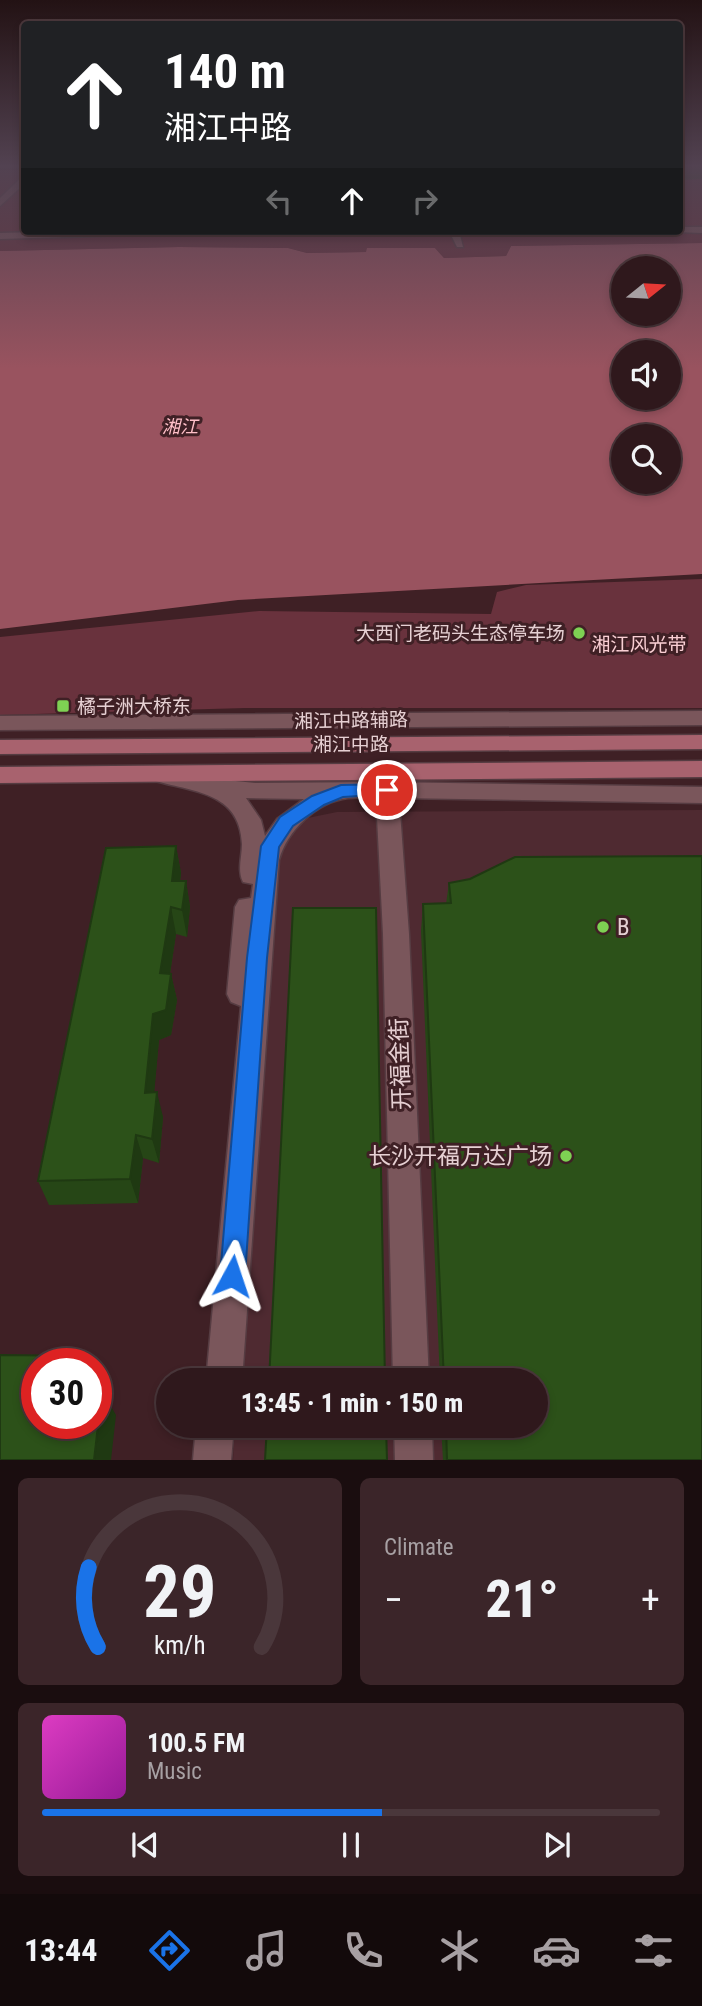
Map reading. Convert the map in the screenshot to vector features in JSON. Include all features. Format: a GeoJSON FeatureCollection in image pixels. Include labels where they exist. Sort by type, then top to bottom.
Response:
{"type":"FeatureCollection","features":[{"type":"Feature","properties":{"kind":"main road","name":"湘江中路"},"geometry":{"type":"LineString","coordinates":[[0,747],[702,743]]}},
{"type":"Feature","properties":{"kind":"main road","name":"湘江中路"},"geometry":{"type":"LineString","coordinates":[[0,775],[702,769]]}},
{"type":"Feature","properties":{"kind":"street"},"geometry":{"type":"LineString","coordinates":[[0,236],[32,235]]}},
{"type":"Feature","properties":{"kind":"street"},"geometry":{"type":"LineString","coordinates":[[456,235],[460,245]]}},
{"type":"Feature","properties":{"kind":"street","name":"湘江中路辅路"},"geometry":{"type":"LineString","coordinates":[[0,723],[702,718]]}},
{"type":"Feature","properties":{"kind":"street","name":"湘江中路"},"geometry":{"type":"LineString","coordinates":[[151,773],[207,786],[255,791],[387,790],[702,795]]}},
{"type":"Feature","properties":{"kind":"street"},"geometry":{"type":"LineString","coordinates":[[207,786],[226,792],[244,809],[250,821],[255,846],[242,958],[232,1276]]}},
{"type":"Feature","properties":{"kind":"street","name":"开福金街"},"geometry":{"type":"LineString","coordinates":[[387,790],[396,934],[411,1368]]}},
{"type":"Feature","properties":{"kind":"street"},"geometry":{"type":"LineString","coordinates":[[223,1368],[257,958],[270,846],[286,822],[300,810],[341,791]]}},
{"type":"Feature","properties":{"kind":"street"},"geometry":{"type":"LineString","coordinates":[[212,1460],[214,1438]]}},
{"type":"Feature","properties":{"kind":"street"},"geometry":{"type":"LineString","coordinates":[[218,1460],[220,1438]]}},
{"type":"Feature","properties":{"kind":"street"},"geometry":{"type":"LineString","coordinates":[[413,1438],[414,1460]]}},
{"type":"Feature","properties":{"kind":"shaded area"},"geometry":{"type":"Polygon","coordinates":[[[702,810],[702,1460],[233,1460],[234,1438],[548,1438],[548,1368],[240,1368],[276,856],[282,840],[303,819],[337,812],[702,810]]]}},
{"type":"Feature","properties":{"kind":"green space"},"geometry":{"type":"Polygon","coordinates":[[[0,233],[702,233],[702,243],[511,246],[506,256],[444,258],[435,248],[368,248],[367,252],[307,253],[288,248],[179,247],[0,251],[0,233]]]}},
{"type":"Feature","properties":{"kind":"green space","name":"湘江风光带"},"geometry":{"type":"Polygon","coordinates":[[[702,579],[702,708],[245,708],[0,715],[0,637],[259,611],[491,614],[497,592],[526,585],[702,579]]]}},
{"type":"Feature","properties":{"kind":"water","name":"湘江"},"geometry":{"type":"Polygon","coordinates":[[[702,243],[702,574],[238,600],[0,629],[0,251],[179,247],[288,248],[307,253],[366,252],[367,248],[435,248],[444,258],[506,256],[511,246],[702,243]]]}},
{"type":"Feature","properties":{"kind":"building"},"geometry":{"type":"Polygon","coordinates":[[[176,846],[172,881],[186,881],[182,910],[171,907],[160,973],[171,974],[166,1010],[153,1014],[145,1093],[157,1092],[152,1139],[136,1135],[130,1179],[38,1181],[106,848],[176,846]]]}},
{"type":"Feature","properties":{"kind":"building","name":"长沙开福万达广场"},"geometry":{"type":"Polygon","coordinates":[[[702,856],[702,1460],[447,1460],[446,1438],[548,1438],[548,1368],[443,1368],[423,904],[451,903],[449,883],[470,879],[515,857],[702,856]]]}},
{"type":"Feature","properties":{"kind":"building","name":"长沙开福万达广场"},"geometry":{"type":"Polygon","coordinates":[[[293,908],[376,908],[385,1368],[270,1368],[293,908]]]}},
{"type":"Feature","properties":{"kind":"building"},"geometry":{"type":"Polygon","coordinates":[[[0,1355],[21,1355],[21,1439],[96,1439],[94,1460],[0,1460],[0,1355]]]}},
{"type":"Feature","properties":{"kind":"building"},"geometry":{"type":"Polygon","coordinates":[[[266,1438],[386,1438],[387,1460],[265,1460],[266,1438]]]}},
{"type":"Feature","properties":{"kind":"place","name":"大西门老码头生态停车场"},"geometry":{"type":"Point","coordinates":[579,633]}},
{"type":"Feature","properties":{"kind":"place","name":"橘子洲大桥东"},"geometry":{"type":"Point","coordinates":[63,706]}},
{"type":"Feature","properties":{"kind":"place","name":"B"},"geometry":{"type":"Point","coordinates":[603,927]}},
{"type":"Feature","properties":{"kind":"place","name":"长沙开福万达广场"},"geometry":{"type":"Point","coordinates":[566,1156]}},
{"type":"Feature","properties":{"kind":"route"},"geometry":{"type":"LineString","coordinates":[[232,1276],[257,958],[270,846],[286,822],[318,800],[341,791],[387,790]]}}]}
